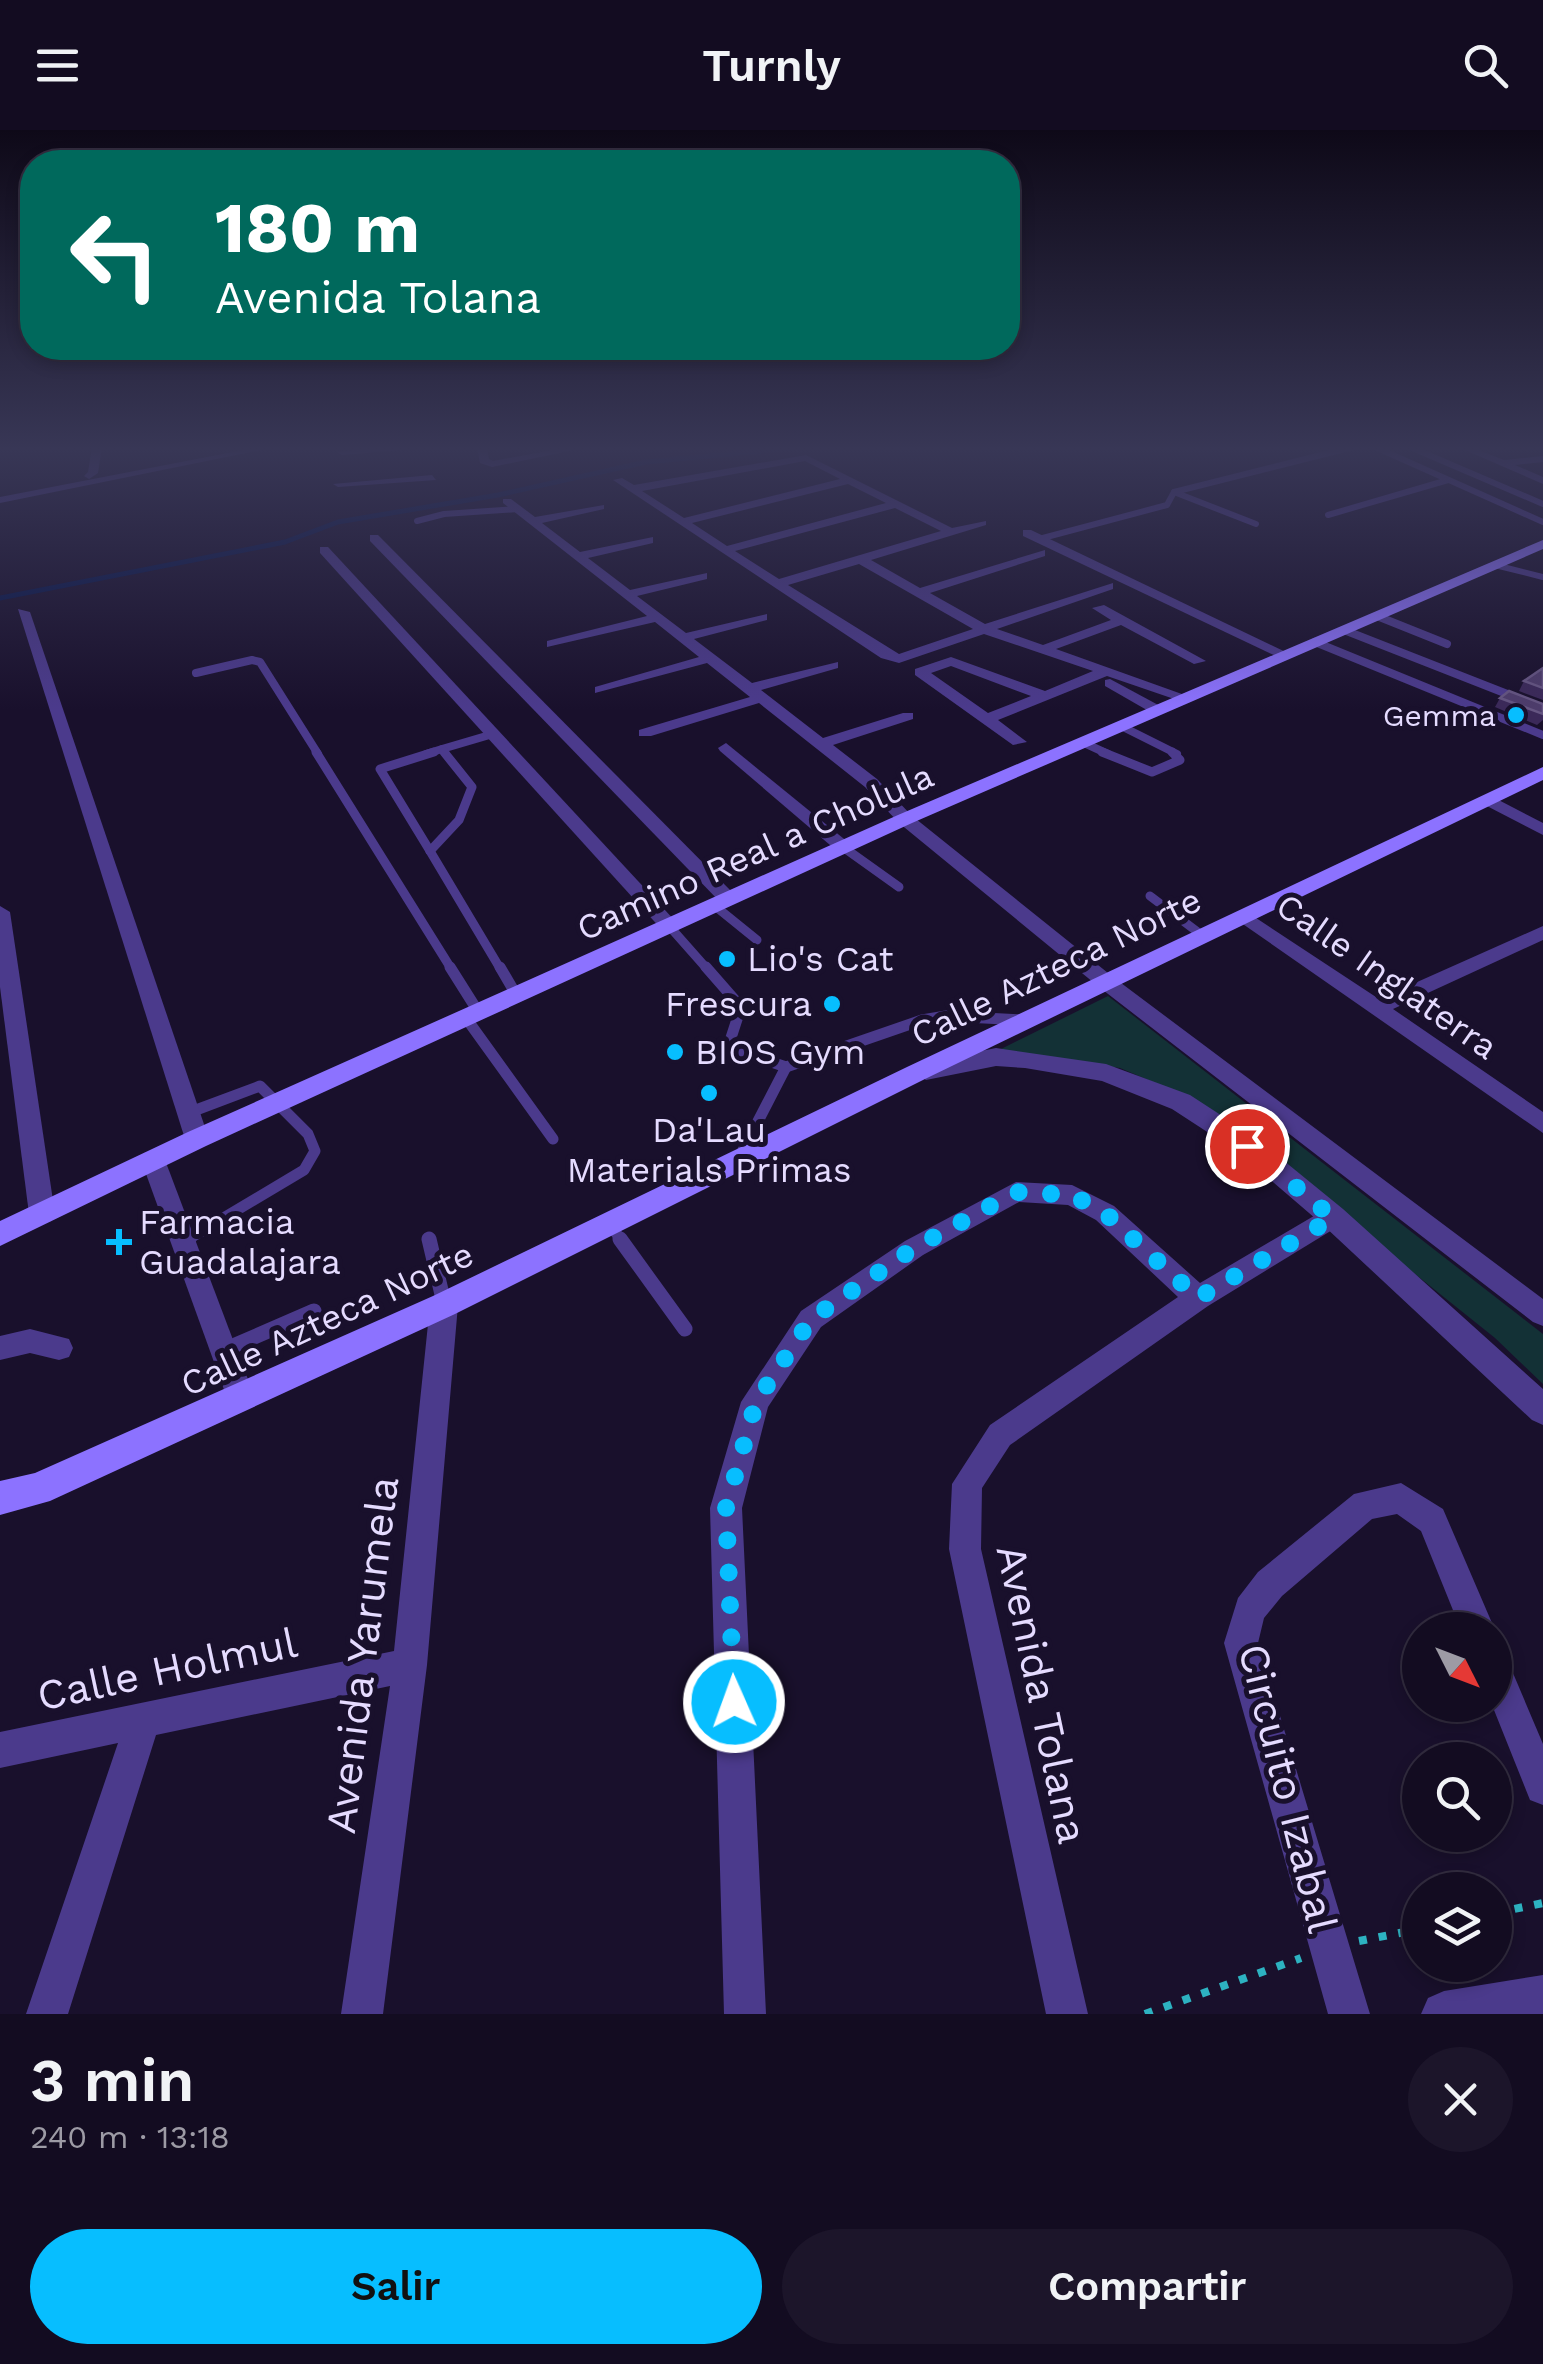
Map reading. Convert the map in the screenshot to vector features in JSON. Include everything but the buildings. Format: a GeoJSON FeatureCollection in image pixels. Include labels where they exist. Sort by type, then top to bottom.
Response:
{"type":"FeatureCollection","features":[{"type":"Feature","properties":{"kind":"main road","name":"Camino Real a Cholula"},"geometry":{"type":"LineString","coordinates":[[0,1234],[197,1138],[842,847],[1537,550]]}},
{"type":"Feature","properties":{"kind":"main road","name":"Calle Azteca Norte"},"geometry":{"type":"LineString","coordinates":[[0,1498],[38,1489],[444,1305],[916,1073],[1543,773]]}},
{"type":"Feature","properties":{"kind":"street"},"geometry":{"type":"LineString","coordinates":[[551,535],[871,783],[905,819],[1106,982],[1543,1314]]}},
{"type":"Feature","properties":{"kind":"street"},"geometry":{"type":"LineString","coordinates":[[702,535],[886,656],[899,659],[1108,586]]}},
{"type":"Feature","properties":{"kind":"street"},"geometry":{"type":"LineString","coordinates":[[726,550],[782,535]]}},
{"type":"Feature","properties":{"kind":"street"},"geometry":{"type":"LineString","coordinates":[[777,584],[942,535]]}},
{"type":"Feature","properties":{"kind":"street"},"geometry":{"type":"LineString","coordinates":[[374,538],[722,902]]}},
{"type":"Feature","properties":{"kind":"street"},"geometry":{"type":"LineString","coordinates":[[578,556],[649,540]]}},
{"type":"Feature","properties":{"kind":"street"},"geometry":{"type":"LineString","coordinates":[[917,593],[1036,542],[1285,655]]}},
{"type":"Feature","properties":{"kind":"street"},"geometry":{"type":"LineString","coordinates":[[324,550],[670,927]]}},
{"type":"Feature","properties":{"kind":"street"},"geometry":{"type":"LineString","coordinates":[[860,560],[985,630],[1108,676],[1185,698]]}},
{"type":"Feature","properties":{"kind":"street"},"geometry":{"type":"LineString","coordinates":[[628,594],[702,576]]}},
{"type":"Feature","properties":{"kind":"street"},"geometry":{"type":"LineString","coordinates":[[1099,608],[1199,661]]}},
{"type":"Feature","properties":{"kind":"street"},"geometry":{"type":"LineString","coordinates":[[23,612],[197,1138]]}},
{"type":"Feature","properties":{"kind":"street"},"geometry":{"type":"LineString","coordinates":[[552,644],[658,617]]}},
{"type":"Feature","properties":{"kind":"street"},"geometry":{"type":"LineString","coordinates":[[683,638],[762,617]]}},
{"type":"Feature","properties":{"kind":"street"},"geometry":{"type":"LineString","coordinates":[[1039,651],[1122,620]]}},
{"type":"Feature","properties":{"kind":"street"},"geometry":{"type":"LineString","coordinates":[[1144,657],[1173,647]]}},
{"type":"Feature","properties":{"kind":"street"},"geometry":{"type":"LineString","coordinates":[[600,690],[710,658]]}},
{"type":"Feature","properties":{"kind":"street"},"geometry":{"type":"LineString","coordinates":[[1019,742],[920,672],[944,663],[959,663],[1045,696]]}},
{"type":"Feature","properties":{"kind":"street"},"geometry":{"type":"LineString","coordinates":[[645,733],[832,665]]}},
{"type":"Feature","properties":{"kind":"street"},"geometry":{"type":"LineString","coordinates":[[986,719],[1108,676]]}},
{"type":"Feature","properties":{"kind":"street"},"geometry":{"type":"LineString","coordinates":[[1108,676],[1157,710]]}},
{"type":"Feature","properties":{"kind":"street"},"geometry":{"type":"LineString","coordinates":[[821,744],[908,716]]}},
{"type":"Feature","properties":{"kind":"street"},"geometry":{"type":"LineString","coordinates":[[726,748],[842,847]]}},
{"type":"Feature","properties":{"kind":"street"},"geometry":{"type":"LineString","coordinates":[[1489,800],[1543,830]]}},
{"type":"Feature","properties":{"kind":"street","name":"Calle Inglaterra"},"geometry":{"type":"LineString","coordinates":[[1244,916],[1543,1124]]}},
{"type":"Feature","properties":{"kind":"street"},"geometry":{"type":"LineString","coordinates":[[1,924],[8,1025],[42,1214]]}},
{"type":"Feature","properties":{"kind":"street"},"geometry":{"type":"LineString","coordinates":[[1376,1008],[1542,933]]}},
{"type":"Feature","properties":{"kind":"street"},"geometry":{"type":"LineString","coordinates":[[916,1073],[996,1057],[1070,1066],[1126,1079],[1180,1102],[1247,1146],[1333,1218],[1543,1410]]}},
{"type":"Feature","properties":{"kind":"street"},"geometry":{"type":"LineString","coordinates":[[154,1160],[241,1398]]}},
{"type":"Feature","properties":{"kind":"street"},"geometry":{"type":"LineString","coordinates":[[745,2014],[726,1508],[756,1402],[811,1319],[914,1248],[1016,1192],[1072,1195],[1105,1213],[1198,1298]]}},
{"type":"Feature","properties":{"kind":"street","name":"Avenida Tolana"},"geometry":{"type":"LineString","coordinates":[[1067,2014],[965,1549],[967,1484],[1000,1435],[1198,1298],[1333,1218]]}},
{"type":"Feature","properties":{"kind":"street","name":"Avenida Yarumela"},"geometry":{"type":"LineString","coordinates":[[362,2014],[410,1664],[444,1305]]}},
{"type":"Feature","properties":{"kind":"street"},"geometry":{"type":"LineString","coordinates":[[0,1348],[18,1341],[38,1340],[59,1348]]}},
{"type":"Feature","properties":{"kind":"street","name":"Circuito Izabal"},"geometry":{"type":"LineString","coordinates":[[1349,2014],[1242,1643],[1250,1610],[1270,1584],[1365,1504],[1401,1498],[1432,1520],[1470,1612]]}},
{"type":"Feature","properties":{"kind":"street","name":"Calle Holmul"},"geometry":{"type":"LineString","coordinates":[[0,1750],[410,1664]]}},
{"type":"Feature","properties":{"kind":"street"},"geometry":{"type":"LineString","coordinates":[[1512,1712],[1543,1786]]}},
{"type":"Feature","properties":{"kind":"street"},"geometry":{"type":"LineString","coordinates":[[48,2014],[143,1720]]}},
{"type":"Feature","properties":{"kind":"street"},"geometry":{"type":"LineString","coordinates":[[1444,2014],[1543,1998]]}},
{"type":"Feature","properties":{"kind":"lane"},"geometry":{"type":"LineString","coordinates":[[1036,542],[1060,535]]}},
{"type":"Feature","properties":{"kind":"lane"},"geometry":{"type":"LineString","coordinates":[[1495,565],[1543,578]]}},
{"type":"Feature","properties":{"kind":"lane"},"geometry":{"type":"LineString","coordinates":[[1377,616],[1447,644]]}},
{"type":"Feature","properties":{"kind":"lane"},"geometry":{"type":"LineString","coordinates":[[1344,630],[1543,708]]}},
{"type":"Feature","properties":{"kind":"lane"},"geometry":{"type":"LineString","coordinates":[[1315,642],[1543,735]]}},
{"type":"Feature","properties":{"kind":"lane"},"geometry":{"type":"LineString","coordinates":[[1347,655],[1374,642]]}},
{"type":"Feature","properties":{"kind":"lane"},"geometry":{"type":"LineString","coordinates":[[196,673],[252,660],[260,662],[473,1015],[553,1139]]}},
{"type":"Feature","properties":{"kind":"lane"},"geometry":{"type":"LineString","coordinates":[[1477,708],[1500,692]]}},
{"type":"Feature","properties":{"kind":"lane"},"geometry":{"type":"LineString","coordinates":[[1082,742],[1152,772],[1180,760],[1177,754],[1121,726]]}},
{"type":"Feature","properties":{"kind":"lane"},"geometry":{"type":"LineString","coordinates":[[492,734],[380,770],[517,996]]}},
{"type":"Feature","properties":{"kind":"lane"},"geometry":{"type":"LineString","coordinates":[[429,852],[459,820],[472,787],[442,749]]}},
{"type":"Feature","properties":{"kind":"lane"},"geometry":{"type":"LineString","coordinates":[[842,847],[899,887]]}},
{"type":"Feature","properties":{"kind":"lane"},"geometry":{"type":"LineString","coordinates":[[1150,896],[1203,936]]}},
{"type":"Feature","properties":{"kind":"lane"},"geometry":{"type":"LineString","coordinates":[[722,902],[757,940]]}},
{"type":"Feature","properties":{"kind":"lane"},"geometry":{"type":"LineString","coordinates":[[670,927],[741,1006],[728,1047],[786,1066],[922,1020],[946,1016],[1029,1020]]}},
{"type":"Feature","properties":{"kind":"lane"},"geometry":{"type":"LineString","coordinates":[[737,1164],[786,1066]]}},
{"type":"Feature","properties":{"kind":"lane"},"geometry":{"type":"LineString","coordinates":[[184,1242],[304,1170],[316,1151],[308,1134],[260,1086],[188,1114]]}},
{"type":"Feature","properties":{"kind":"lane"},"geometry":{"type":"LineString","coordinates":[[610,1226],[685,1329]]}},
{"type":"Feature","properties":{"kind":"lane"},"geometry":{"type":"LineString","coordinates":[[428,1239],[444,1305]]}},
{"type":"Feature","properties":{"kind":"lane"},"geometry":{"type":"LineString","coordinates":[[224,1350],[314,1311]]}},
{"type":"Feature","properties":{"kind":"path"},"geometry":{"type":"LineString","coordinates":[[1512,1910],[1543,1904]]}},
{"type":"Feature","properties":{"kind":"path"},"geometry":{"type":"LineString","coordinates":[[1145,2014],[1328,1948],[1402,1933]]}},
{"type":"Feature","properties":{"kind":"green space"},"geometry":{"type":"Polygon","coordinates":[[[1108,996],[1543,1334],[1543,1384],[1495,1338],[1380,1246],[1179,1093],[1120,1068],[997,1051],[1108,996]]]}},
{"type":"Feature","properties":{"kind":"waterway"},"geometry":{"type":"LineString","coordinates":[[0,598],[285,542],[304,535]]}},
{"type":"Feature","properties":{"kind":"place","name":"Gemma"},"geometry":{"type":"Point","coordinates":[1516,715]}},
{"type":"Feature","properties":{"kind":"place","name":"Lio's Cat"},"geometry":{"type":"Point","coordinates":[727,959]}},
{"type":"Feature","properties":{"kind":"place","name":"Frescura"},"geometry":{"type":"Point","coordinates":[832,1004]}},
{"type":"Feature","properties":{"kind":"place","name":"BIOS Gym"},"geometry":{"type":"Point","coordinates":[675,1052]}},
{"type":"Feature","properties":{"kind":"place","name":"Da'Lau Materials Primas"},"geometry":{"type":"Point","coordinates":[709,1093]}},
{"type":"Feature","properties":{"kind":"place","name":"Farmacia Guadalajara"},"geometry":{"type":"Point","coordinates":[119,1242]}},
{"type":"Feature","properties":{"kind":"route"},"geometry":{"type":"LineString","coordinates":[[734,1702],[726,1508],[756,1402],[811,1319],[914,1248],[1016,1192],[1072,1195],[1105,1213],[1198,1298],[1333,1218],[1247,1146]]}}]}
